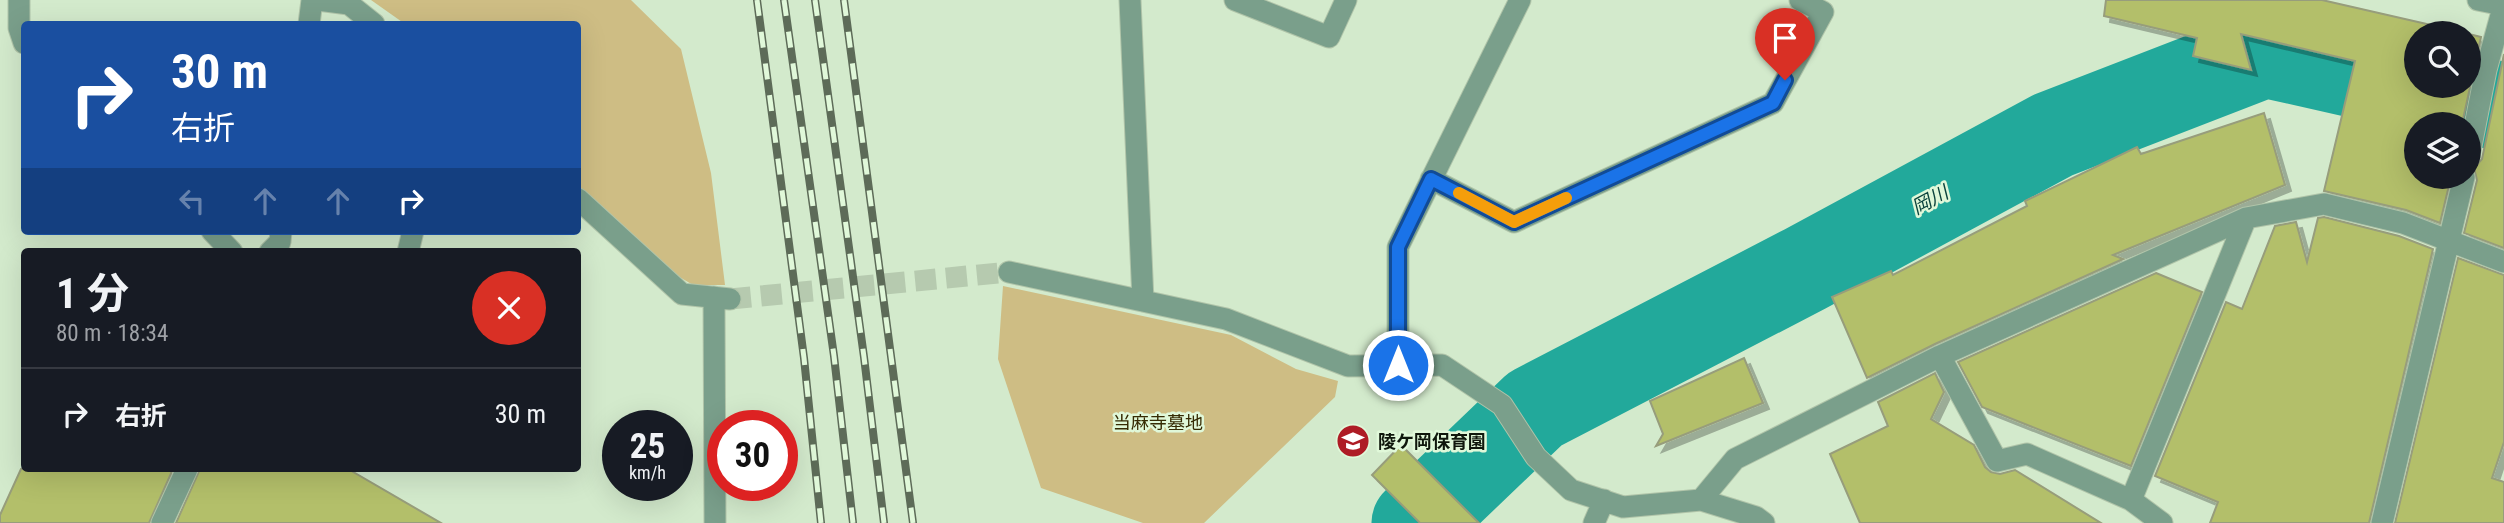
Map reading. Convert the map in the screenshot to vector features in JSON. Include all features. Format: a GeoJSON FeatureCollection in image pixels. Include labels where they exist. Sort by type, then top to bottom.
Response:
{"type":"FeatureCollection","features":[{"type":"Feature","properties":{"kind":"street"},"geometry":{"type":"LineString","coordinates":[[19,0],[21,34]]}},
{"type":"Feature","properties":{"kind":"street"},"geometry":{"type":"LineString","coordinates":[[309,21],[312,0]]}},
{"type":"Feature","properties":{"kind":"street"},"geometry":{"type":"LineString","coordinates":[[318,0],[349,4],[370,21]]}},
{"type":"Feature","properties":{"kind":"street"},"geometry":{"type":"LineString","coordinates":[[1130,0],[1143,301]]}},
{"type":"Feature","properties":{"kind":"street"},"geometry":{"type":"LineString","coordinates":[[1235,0],[1329,37],[1346,0]]}},
{"type":"Feature","properties":{"kind":"street"},"geometry":{"type":"LineString","coordinates":[[1398,365],[1398,247],[1520,0]]}},
{"type":"Feature","properties":{"kind":"street"},"geometry":{"type":"LineString","coordinates":[[1431,179],[1514,222],[1773,103],[1823,12],[1800,0]]}},
{"type":"Feature","properties":{"kind":"street"},"geometry":{"type":"LineString","coordinates":[[2478,0],[2503,4],[2479,112]]}},
{"type":"Feature","properties":{"kind":"street"},"geometry":{"type":"LineString","coordinates":[[2382,523],[2462,189]]}},
{"type":"Feature","properties":{"kind":"street"},"geometry":{"type":"LineString","coordinates":[[581,202],[682,294],[722,298],[715,523]]}},
{"type":"Feature","properties":{"kind":"street"},"geometry":{"type":"LineString","coordinates":[[1701,500],[1735,459],[1940,356],[2246,218],[2324,204],[2403,223],[2504,262]]}},
{"type":"Feature","properties":{"kind":"street"},"geometry":{"type":"LineString","coordinates":[[2131,500],[2246,218]]}},
{"type":"Feature","properties":{"kind":"street"},"geometry":{"type":"LineString","coordinates":[[216,235],[228,248]]}},
{"type":"Feature","properties":{"kind":"street"},"geometry":{"type":"LineString","coordinates":[[1009,272],[1226,319],[1348,366],[1442,365],[1502,405],[1536,457],[1571,490],[1623,506],[1701,500],[1720,515],[1756,517],[1764,523]]}},
{"type":"Feature","properties":{"kind":"street"},"geometry":{"type":"LineString","coordinates":[[1940,356],[1997,461],[2026,454],[2131,500],[2162,523]]}},
{"type":"Feature","properties":{"kind":"street"},"geometry":{"type":"LineString","coordinates":[[162,523],[186,472]]}},
{"type":"Feature","properties":{"kind":"street"},"geometry":{"type":"LineString","coordinates":[[1594,523],[1604,500]]}},
{"type":"Feature","properties":{"kind":"green space"},"geometry":{"type":"Polygon","coordinates":[[[371,0],[631,0],[681,49],[711,173],[725,285],[693,285],[661,266],[581,190],[581,21],[401,21],[371,0]]]}},
{"type":"Feature","properties":{"kind":"green space","name":"当麻寺墓地"},"geometry":{"type":"Polygon","coordinates":[[[1003,286],[1231,335],[1296,369],[1338,381],[1335,397],[1204,523],[1143,523],[1041,488],[998,359],[1003,286]]]}},
{"type":"Feature","properties":{"kind":"building"},"geometry":{"type":"Polygon","coordinates":[[[2106,0],[2322,0],[2414,21],[2404,21],[2404,98],[2468,98],[2465,112],[2404,112],[2404,189],[2448,189],[2440,223],[2406,210],[2324,191],[2355,61],[2241,34],[2251,70],[2193,56],[2197,38],[2104,16],[2106,0]]]}},
{"type":"Feature","properties":{"kind":"building"},"geometry":{"type":"Polygon","coordinates":[[[2504,54],[2504,248],[2464,233],[2475,189],[2481,189],[2482,159],[2504,54]]]}},
{"type":"Feature","properties":{"kind":"building"},"geometry":{"type":"Polygon","coordinates":[[[2264,113],[2285,185],[2113,255],[2123,259],[1935,344],[1867,378],[1832,297],[1891,271],[1893,275],[2027,206],[2025,201],[2137,147],[2141,154],[2264,113]]]}},
{"type":"Feature","properties":{"kind":"building"},"geometry":{"type":"Polygon","coordinates":[[[2324,217],[2399,236],[2433,249],[2369,523],[2210,523],[2218,502],[2155,476],[2226,302],[2242,309],[2275,226],[2296,222],[2307,262],[2318,218],[2324,217]]]}},
{"type":"Feature","properties":{"kind":"building"},"geometry":{"type":"Polygon","coordinates":[[[2458,258],[2504,275],[2504,442],[2492,478],[2504,482],[2504,523],[2395,523],[2458,258]]]}},
{"type":"Feature","properties":{"kind":"building"},"geometry":{"type":"Polygon","coordinates":[[[2156,273],[2202,292],[2131,466],[1982,407],[1958,362],[2156,273]]]}},
{"type":"Feature","properties":{"kind":"building"},"geometry":{"type":"Polygon","coordinates":[[[1744,358],[1763,403],[1656,446],[1663,434],[1650,401],[1744,358]]]}},
{"type":"Feature","properties":{"kind":"building"},"geometry":{"type":"Polygon","coordinates":[[[1935,373],[1944,392],[1931,419],[1974,445],[1985,467],[1991,472],[2000,474],[2015,470],[2101,523],[1860,523],[1830,454],[1888,426],[1878,402],[1935,373]]]}},
{"type":"Feature","properties":{"kind":"building"},"geometry":{"type":"Polygon","coordinates":[[[1401,445],[1479,523],[1420,523],[1372,475],[1401,445]]]}},
{"type":"Feature","properties":{"kind":"building"},"geometry":{"type":"Polygon","coordinates":[[[21,469],[21,472],[172,472],[149,523],[0,523],[0,515],[21,469]]]}},
{"type":"Feature","properties":{"kind":"building"},"geometry":{"type":"Polygon","coordinates":[[[199,472],[353,472],[441,523],[176,523],[199,472]]]}},
{"type":"Feature","properties":{"kind":"waterway","name":"岡川"},"geometry":{"type":"LineString","coordinates":[[1416,523],[1535,409],[1805,269],[2053,135],[2265,53],[2504,107]]}},
{"type":"Feature","properties":{"kind":"tunnel"},"geometry":{"type":"LineString","coordinates":[[730,299],[1009,272]]}},
{"type":"Feature","properties":{"kind":"railway"},"geometry":{"type":"LineString","coordinates":[[757,0],[804,358],[821,523]]}},
{"type":"Feature","properties":{"kind":"railway"},"geometry":{"type":"LineString","coordinates":[[784,0],[834,356],[853,523]]}},
{"type":"Feature","properties":{"kind":"railway"},"geometry":{"type":"LineString","coordinates":[[815,0],[884,523]]}},
{"type":"Feature","properties":{"kind":"railway"},"geometry":{"type":"LineString","coordinates":[[844,0],[913,523]]}},
{"type":"Feature","properties":{"kind":"slow traffic"},"geometry":{"type":"LineString","coordinates":[[1459,193],[1514,222],[1566,198]]}},
{"type":"Feature","properties":{"kind":"place","name":"陵ケ岡保育園"},"geometry":{"type":"Point","coordinates":[1353,441]}},
{"type":"Feature","properties":{"kind":"route"},"geometry":{"type":"LineString","coordinates":[[1398,365],[1398,247],[1431,179],[1514,222],[1773,103],[1785,80]]}}]}
